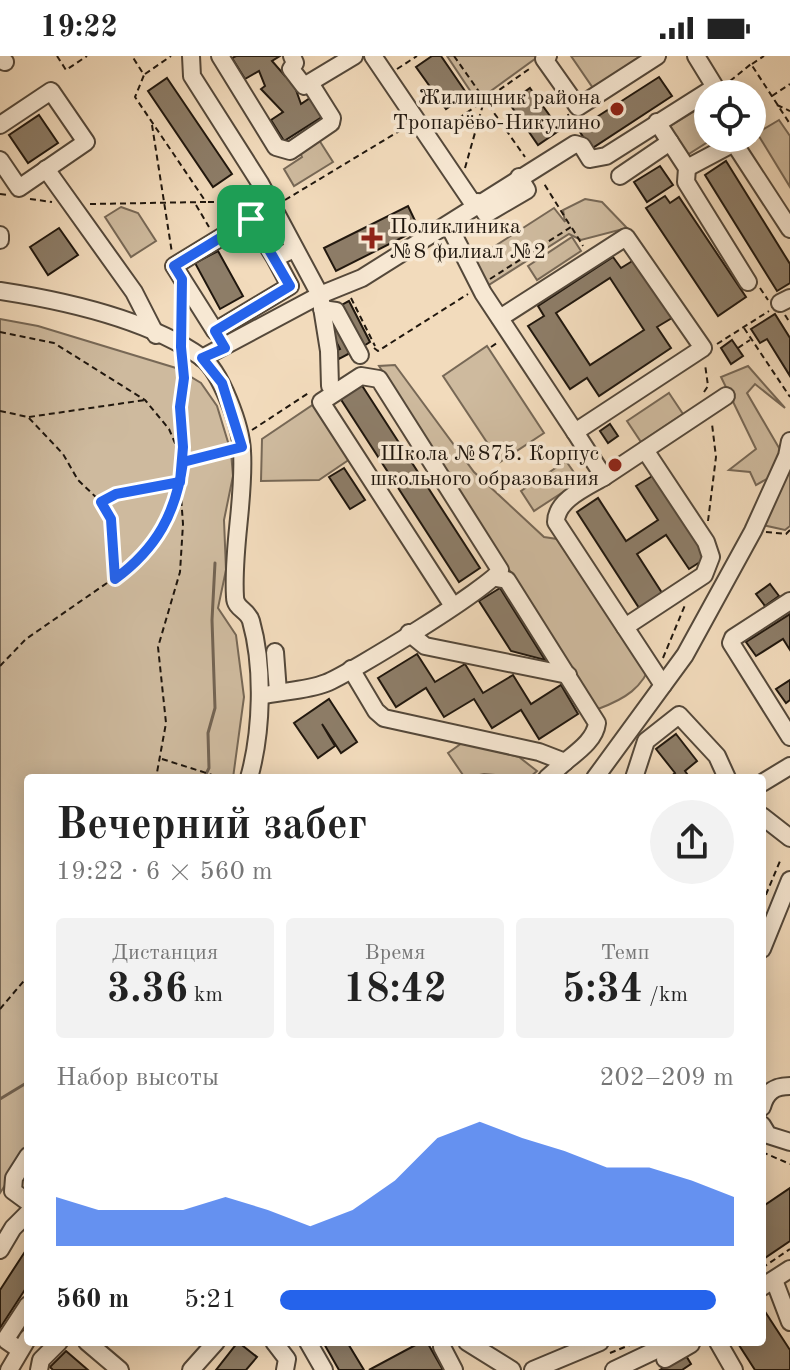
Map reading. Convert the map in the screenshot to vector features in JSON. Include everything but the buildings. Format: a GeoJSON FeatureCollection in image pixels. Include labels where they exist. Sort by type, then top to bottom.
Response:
{"type":"FeatureCollection","features":[{"type":"Feature","properties":{"kind":"street"},"geometry":{"type":"LineString","coordinates":[[199,56],[191,56],[192,76],[260,183],[321,302],[330,383]]}},
{"type":"Feature","properties":{"kind":"street"},"geometry":{"type":"LineString","coordinates":[[220,56],[276,147],[282,151],[290,151],[331,123],[332,118],[310,83]]}},
{"type":"Feature","properties":{"kind":"street"},"geometry":{"type":"LineString","coordinates":[[292,56],[295,63],[291,69],[301,85],[310,83],[354,56]]}},
{"type":"Feature","properties":{"kind":"street"},"geometry":{"type":"LineString","coordinates":[[373,56],[476,204]]}},
{"type":"Feature","properties":{"kind":"street"},"geometry":{"type":"LineString","coordinates":[[546,57],[578,107],[657,56]]}},
{"type":"Feature","properties":{"kind":"street"},"geometry":{"type":"LineString","coordinates":[[696,56],[711,80]]}},
{"type":"Feature","properties":{"kind":"street"},"geometry":{"type":"LineString","coordinates":[[0,125],[51,91],[86,142],[19,188],[0,160]]}},
{"type":"Feature","properties":{"kind":"street"},"geometry":{"type":"LineString","coordinates":[[202,358],[321,302],[344,285],[449,226],[476,204],[575,144],[582,146],[590,159],[606,156],[694,100]]}},
{"type":"Feature","properties":{"kind":"street"},"geometry":{"type":"LineString","coordinates":[[657,122],[687,168],[686,182],[748,282]]}},
{"type":"Feature","properties":{"kind":"street"},"geometry":{"type":"LineString","coordinates":[[620,176],[670,142]]}},
{"type":"Feature","properties":{"kind":"street"},"geometry":{"type":"LineString","coordinates":[[687,168],[734,143],[790,229]]}},
{"type":"Feature","properties":{"kind":"street"},"geometry":{"type":"LineString","coordinates":[[46,169],[134,292],[156,335]]}},
{"type":"Feature","properties":{"kind":"street"},"geometry":{"type":"LineString","coordinates":[[215,331],[290,286],[251,219],[174,266],[225,348]]}},
{"type":"Feature","properties":{"kind":"street"},"geometry":{"type":"LineString","coordinates":[[449,226],[480,286],[604,477]]}},
{"type":"Feature","properties":{"kind":"street"},"geometry":{"type":"LineString","coordinates":[[500,318],[622,237],[630,238],[703,348],[575,432]]}},
{"type":"Feature","properties":{"kind":"street"},"geometry":{"type":"LineString","coordinates":[[275,258],[294,249]]}},
{"type":"Feature","properties":{"kind":"street"},"geometry":{"type":"LineString","coordinates":[[0,291],[51,299],[130,322],[202,358],[222,383],[242,447],[235,597],[251,620],[260,696],[257,747],[250,774]]}},
{"type":"Feature","properties":{"kind":"street"},"geometry":{"type":"LineString","coordinates":[[321,302],[336,311],[360,355]]}},
{"type":"Feature","properties":{"kind":"street"},"geometry":{"type":"LineString","coordinates":[[260,696],[325,684],[453,606],[496,578],[500,570],[379,379],[361,376],[321,402],[453,606]]}},
{"type":"Feature","properties":{"kind":"street"},"geometry":{"type":"LineString","coordinates":[[659,679],[556,522],[562,504],[726,396]]}},
{"type":"Feature","properties":{"kind":"street"},"geometry":{"type":"LineString","coordinates":[[597,774],[659,679],[685,655],[753,531],[787,456],[790,441]]}},
{"type":"Feature","properties":{"kind":"street"},"geometry":{"type":"LineString","coordinates":[[625,627],[695,581],[709,566],[711,557],[706,542],[645,450]]}},
{"type":"Feature","properties":{"kind":"street"},"geometry":{"type":"LineString","coordinates":[[496,578],[507,580],[597,723],[597,730],[583,747],[552,774]]}},
{"type":"Feature","properties":{"kind":"street"},"geometry":{"type":"LineString","coordinates":[[790,601],[733,638],[731,643],[790,737]]}},
{"type":"Feature","properties":{"kind":"street"},"geometry":{"type":"LineString","coordinates":[[409,633],[425,646],[568,675]]}},
{"type":"Feature","properties":{"kind":"street"},"geometry":{"type":"LineString","coordinates":[[275,652],[278,692]]}},
{"type":"Feature","properties":{"kind":"street"},"geometry":{"type":"LineString","coordinates":[[351,669],[376,711],[384,718],[539,752],[565,762]]}},
{"type":"Feature","properties":{"kind":"street"},"geometry":{"type":"LineString","coordinates":[[635,774],[646,741],[679,715],[717,756],[725,774]]}},
{"type":"Feature","properties":{"kind":"street"},"geometry":{"type":"LineString","coordinates":[[766,781],[790,766]]}},
{"type":"Feature","properties":{"kind":"street"},"geometry":{"type":"LineString","coordinates":[[766,819],[790,838]]}},
{"type":"Feature","properties":{"kind":"street"},"geometry":{"type":"LineString","coordinates":[[766,939],[790,880]]}},
{"type":"Feature","properties":{"kind":"street"},"geometry":{"type":"LineString","coordinates":[[766,1095],[778,1086],[790,1086]]}},
{"type":"Feature","properties":{"kind":"street"},"geometry":{"type":"LineString","coordinates":[[766,1132],[790,1142]]}},
{"type":"Feature","properties":{"kind":"street"},"geometry":{"type":"LineString","coordinates":[[24,1162],[14,1178],[13,1191],[24,1199]]}},
{"type":"Feature","properties":{"kind":"street"},"geometry":{"type":"LineString","coordinates":[[0,1250],[13,1228],[24,1217]]}},
{"type":"Feature","properties":{"kind":"street"},"geometry":{"type":"LineString","coordinates":[[790,1269],[766,1278],[790,1322]]}},
{"type":"Feature","properties":{"kind":"street"},"geometry":{"type":"LineString","coordinates":[[6,1366],[24,1344],[7,1341],[7,1337],[24,1311]]}},
{"type":"Feature","properties":{"kind":"street"},"geometry":{"type":"LineString","coordinates":[[39,1370],[41,1360],[55,1346]]}},
{"type":"Feature","properties":{"kind":"street"},"geometry":{"type":"LineString","coordinates":[[92,1346],[120,1370]]}},
{"type":"Feature","properties":{"kind":"street"},"geometry":{"type":"LineString","coordinates":[[191,1370],[210,1346]]}},
{"type":"Feature","properties":{"kind":"street"},"geometry":{"type":"LineString","coordinates":[[277,1346],[287,1359],[285,1370]]}},
{"type":"Feature","properties":{"kind":"street"},"geometry":{"type":"LineString","coordinates":[[310,1346],[324,1370]]}},
{"type":"Feature","properties":{"kind":"street"},"geometry":{"type":"LineString","coordinates":[[473,1346],[512,1370]]}},
{"type":"Feature","properties":{"kind":"street"},"geometry":{"type":"LineString","coordinates":[[533,1370],[590,1346]]}},
{"type":"Feature","properties":{"kind":"street"},"geometry":{"type":"LineString","coordinates":[[642,1370],[687,1346]]}},
{"type":"Feature","properties":{"kind":"street"},"geometry":{"type":"LineString","coordinates":[[720,1346],[734,1370]]}},
{"type":"Feature","properties":{"kind":"street"},"geometry":{"type":"LineString","coordinates":[[442,1347],[454,1370]]}},
{"type":"Feature","properties":{"kind":"street"},"geometry":{"type":"LineString","coordinates":[[614,1370],[654,1347]]}},
{"type":"Feature","properties":{"kind":"path"},"geometry":{"type":"LineString","coordinates":[[57,56],[66,70],[87,56]]}},
{"type":"Feature","properties":{"kind":"path"},"geometry":{"type":"LineString","coordinates":[[132,56],[144,75]]}},
{"type":"Feature","properties":{"kind":"path"},"geometry":{"type":"LineString","coordinates":[[28,198],[70,205],[145,200],[163,203],[206,202],[135,97],[144,75],[171,56]]}},
{"type":"Feature","properties":{"kind":"path"},"geometry":{"type":"LineString","coordinates":[[386,77],[417,56]]}},
{"type":"Feature","properties":{"kind":"path"},"geometry":{"type":"LineString","coordinates":[[454,56],[526,172],[571,227],[591,258]]}},
{"type":"Feature","properties":{"kind":"path"},"geometry":{"type":"LineString","coordinates":[[731,80],[764,56]]}},
{"type":"Feature","properties":{"kind":"path"},"geometry":{"type":"LineString","coordinates":[[429,138],[546,57]]}},
{"type":"Feature","properties":{"kind":"path"},"geometry":{"type":"LineString","coordinates":[[751,64],[790,124]]}},
{"type":"Feature","properties":{"kind":"path"},"geometry":{"type":"LineString","coordinates":[[771,96],[790,84]]}},
{"type":"Feature","properties":{"kind":"path"},"geometry":{"type":"LineString","coordinates":[[460,184],[484,100]]}},
{"type":"Feature","properties":{"kind":"path"},"geometry":{"type":"LineString","coordinates":[[776,105],[790,111]]}},
{"type":"Feature","properties":{"kind":"path"},"geometry":{"type":"LineString","coordinates":[[575,144],[566,116],[578,107]]}},
{"type":"Feature","properties":{"kind":"path"},"geometry":{"type":"LineString","coordinates":[[272,207],[417,120]]}},
{"type":"Feature","properties":{"kind":"path"},"geometry":{"type":"LineString","coordinates":[[152,122],[174,266]]}},
{"type":"Feature","properties":{"kind":"path"},"geometry":{"type":"LineString","coordinates":[[231,202],[260,183]]}},
{"type":"Feature","properties":{"kind":"path"},"geometry":{"type":"LineString","coordinates":[[0,194],[14,196]]}},
{"type":"Feature","properties":{"kind":"path"},"geometry":{"type":"LineString","coordinates":[[196,204],[216,240]]}},
{"type":"Feature","properties":{"kind":"path"},"geometry":{"type":"LineString","coordinates":[[378,351],[571,227]]}},
{"type":"Feature","properties":{"kind":"path"},"geometry":{"type":"LineString","coordinates":[[706,542],[716,457],[712,424],[704,411],[703,395],[708,386],[703,348],[744,327],[773,307],[759,287],[748,282]]}},
{"type":"Feature","properties":{"kind":"path"},"geometry":{"type":"LineString","coordinates":[[344,285],[376,347]]}},
{"type":"Feature","properties":{"kind":"path"},"geometry":{"type":"LineString","coordinates":[[157,774],[166,723],[158,647],[181,562],[182,306]]}},
{"type":"Feature","properties":{"kind":"path"},"geometry":{"type":"LineString","coordinates":[[744,327],[790,397]]}},
{"type":"Feature","properties":{"kind":"path"},"geometry":{"type":"LineString","coordinates":[[0,332],[54,343],[145,400],[169,429],[183,462]]}},
{"type":"Feature","properties":{"kind":"path"},"geometry":{"type":"LineString","coordinates":[[738,348],[752,339]]}},
{"type":"Feature","properties":{"kind":"path"},"geometry":{"type":"LineString","coordinates":[[183,462],[242,447],[248,432],[330,383]]}},
{"type":"Feature","properties":{"kind":"path"},"geometry":{"type":"LineString","coordinates":[[0,411],[28,417],[145,400]]}},
{"type":"Feature","properties":{"kind":"path"},"geometry":{"type":"LineString","coordinates":[[28,417],[63,454],[78,480],[101,502],[111,519],[115,579]]}},
{"type":"Feature","properties":{"kind":"path"},"geometry":{"type":"LineString","coordinates":[[101,502],[116,494],[180,482]]}},
{"type":"Feature","properties":{"kind":"path"},"geometry":{"type":"LineString","coordinates":[[0,666],[26,639],[115,579],[158,539],[180,482]]}},
{"type":"Feature","properties":{"kind":"path"},"geometry":{"type":"LineString","coordinates":[[753,531],[786,534],[790,530]]}},
{"type":"Feature","properties":{"kind":"path"},"geometry":{"type":"LineString","coordinates":[[659,679],[695,581]]}},
{"type":"Feature","properties":{"kind":"path"},"geometry":{"type":"LineString","coordinates":[[161,759],[209,774]]}},
{"type":"Feature","properties":{"kind":"path"},"geometry":{"type":"LineString","coordinates":[[766,894],[780,861]]}},
{"type":"Feature","properties":{"kind":"path"},"geometry":{"type":"LineString","coordinates":[[0,1009],[24,981]]}},
{"type":"Feature","properties":{"kind":"path"},"geometry":{"type":"LineString","coordinates":[[766,1154],[790,1164]]}},
{"type":"Feature","properties":{"kind":"path"},"geometry":{"type":"LineString","coordinates":[[766,1278],[790,1249]]}},
{"type":"Feature","properties":{"kind":"shaded area"},"geometry":{"type":"Polygon","coordinates":[[[447,56],[539,56],[477,101],[447,56]]]}},
{"type":"Feature","properties":{"kind":"shaded area"},"geometry":{"type":"Polygon","coordinates":[[[571,56],[641,56],[593,88],[571,56]]]}},
{"type":"Feature","properties":{"kind":"shaded area"},"geometry":{"type":"Polygon","coordinates":[[[694,112],[694,151],[684,157],[667,128],[694,112]]]}},
{"type":"Feature","properties":{"kind":"shaded area"},"geometry":{"type":"Polygon","coordinates":[[[779,120],[790,136],[790,187],[766,148],[766,128],[779,120]]]}},
{"type":"Feature","properties":{"kind":"shaded area"},"geometry":{"type":"Polygon","coordinates":[[[319,140],[333,162],[294,186],[284,169],[302,157],[300,152],[319,140]]]}},
{"type":"Feature","properties":{"kind":"shaded area"},"geometry":{"type":"Polygon","coordinates":[[[585,199],[602,202],[627,228],[581,240],[569,234],[484,288],[473,266],[481,255],[554,208],[565,222],[563,210],[585,199]]]}},
{"type":"Feature","properties":{"kind":"shaded area"},"geometry":{"type":"Polygon","coordinates":[[[121,207],[138,213],[156,241],[131,257],[105,217],[121,207]]]}},
{"type":"Feature","properties":{"kind":"shaded area"},"geometry":{"type":"Polygon","coordinates":[[[572,237],[581,251],[537,280],[528,266],[572,237]]]}},
{"type":"Feature","properties":{"kind":"shaded area"},"geometry":{"type":"Polygon","coordinates":[[[0,319],[38,326],[176,368],[201,383],[217,406],[231,452],[233,476],[224,520],[226,570],[218,608],[236,635],[244,697],[234,774],[24,774],[24,1156],[0,1193],[0,319]]]}},
{"type":"Feature","properties":{"kind":"shaded area"},"geometry":{"type":"Polygon","coordinates":[[[487,346],[544,433],[500,462],[443,376],[487,346]]]}},
{"type":"Feature","properties":{"kind":"shaded area"},"geometry":{"type":"Polygon","coordinates":[[[395,365],[474,472],[544,537],[557,539],[614,625],[639,638],[652,661],[644,678],[625,697],[598,709],[379,366],[395,365]]]}},
{"type":"Feature","properties":{"kind":"shaded area"},"geometry":{"type":"Polygon","coordinates":[[[748,366],[785,408],[755,384],[747,393],[782,453],[772,476],[756,485],[750,472],[729,470],[756,449],[721,377],[748,366]]]}},
{"type":"Feature","properties":{"kind":"shaded area"},"geometry":{"type":"Polygon","coordinates":[[[669,393],[683,414],[641,442],[627,421],[669,393]]]}},
{"type":"Feature","properties":{"kind":"shaded area"},"geometry":{"type":"Polygon","coordinates":[[[314,404],[350,459],[319,480],[261,481],[262,439],[314,404]]]}},
{"type":"Feature","properties":{"kind":"shaded area"},"geometry":{"type":"Polygon","coordinates":[[[790,454],[790,526],[785,530],[758,524],[790,454]]]}},
{"type":"Feature","properties":{"kind":"shaded area"},"geometry":{"type":"Polygon","coordinates":[[[566,461],[580,481],[534,511],[521,491],[566,461]]]}},
{"type":"Feature","properties":{"kind":"shaded area"},"geometry":{"type":"Polygon","coordinates":[[[462,743],[519,757],[537,771],[534,774],[462,774],[448,753],[462,743]]]}},
{"type":"Feature","properties":{"kind":"waterway"},"geometry":{"type":"LineString","coordinates":[[206,774],[209,768],[208,733],[215,708],[212,620],[215,563]]}},
{"type":"Feature","properties":{"kind":"waterway"},"geometry":{"type":"LineString","coordinates":[[0,1099],[24,1084]]}},
{"type":"Feature","properties":{"kind":"place","name":"Жилищник района Тропарёво-Никулино"},"geometry":{"type":"Point","coordinates":[617,109]}},
{"type":"Feature","properties":{"kind":"place","name":"Поликлиника №8 филиал №2"},"geometry":{"type":"Point","coordinates":[372,238]}},
{"type":"Feature","properties":{"kind":"place","name":"Школа №875. Корпус школьного образования"},"geometry":{"type":"Point","coordinates":[615,465]}},
{"type":"Feature","properties":{"kind":"route"},"geometry":{"type":"LineString","coordinates":[[251,219],[174,266],[182,279],[184,378],[180,407],[183,447],[180,482],[116,494],[101,502],[111,519],[115,579],[152,548],[164,530],[180,482],[183,462],[242,447],[222,383],[202,358],[225,348],[215,331],[290,286],[251,219]]}}]}
